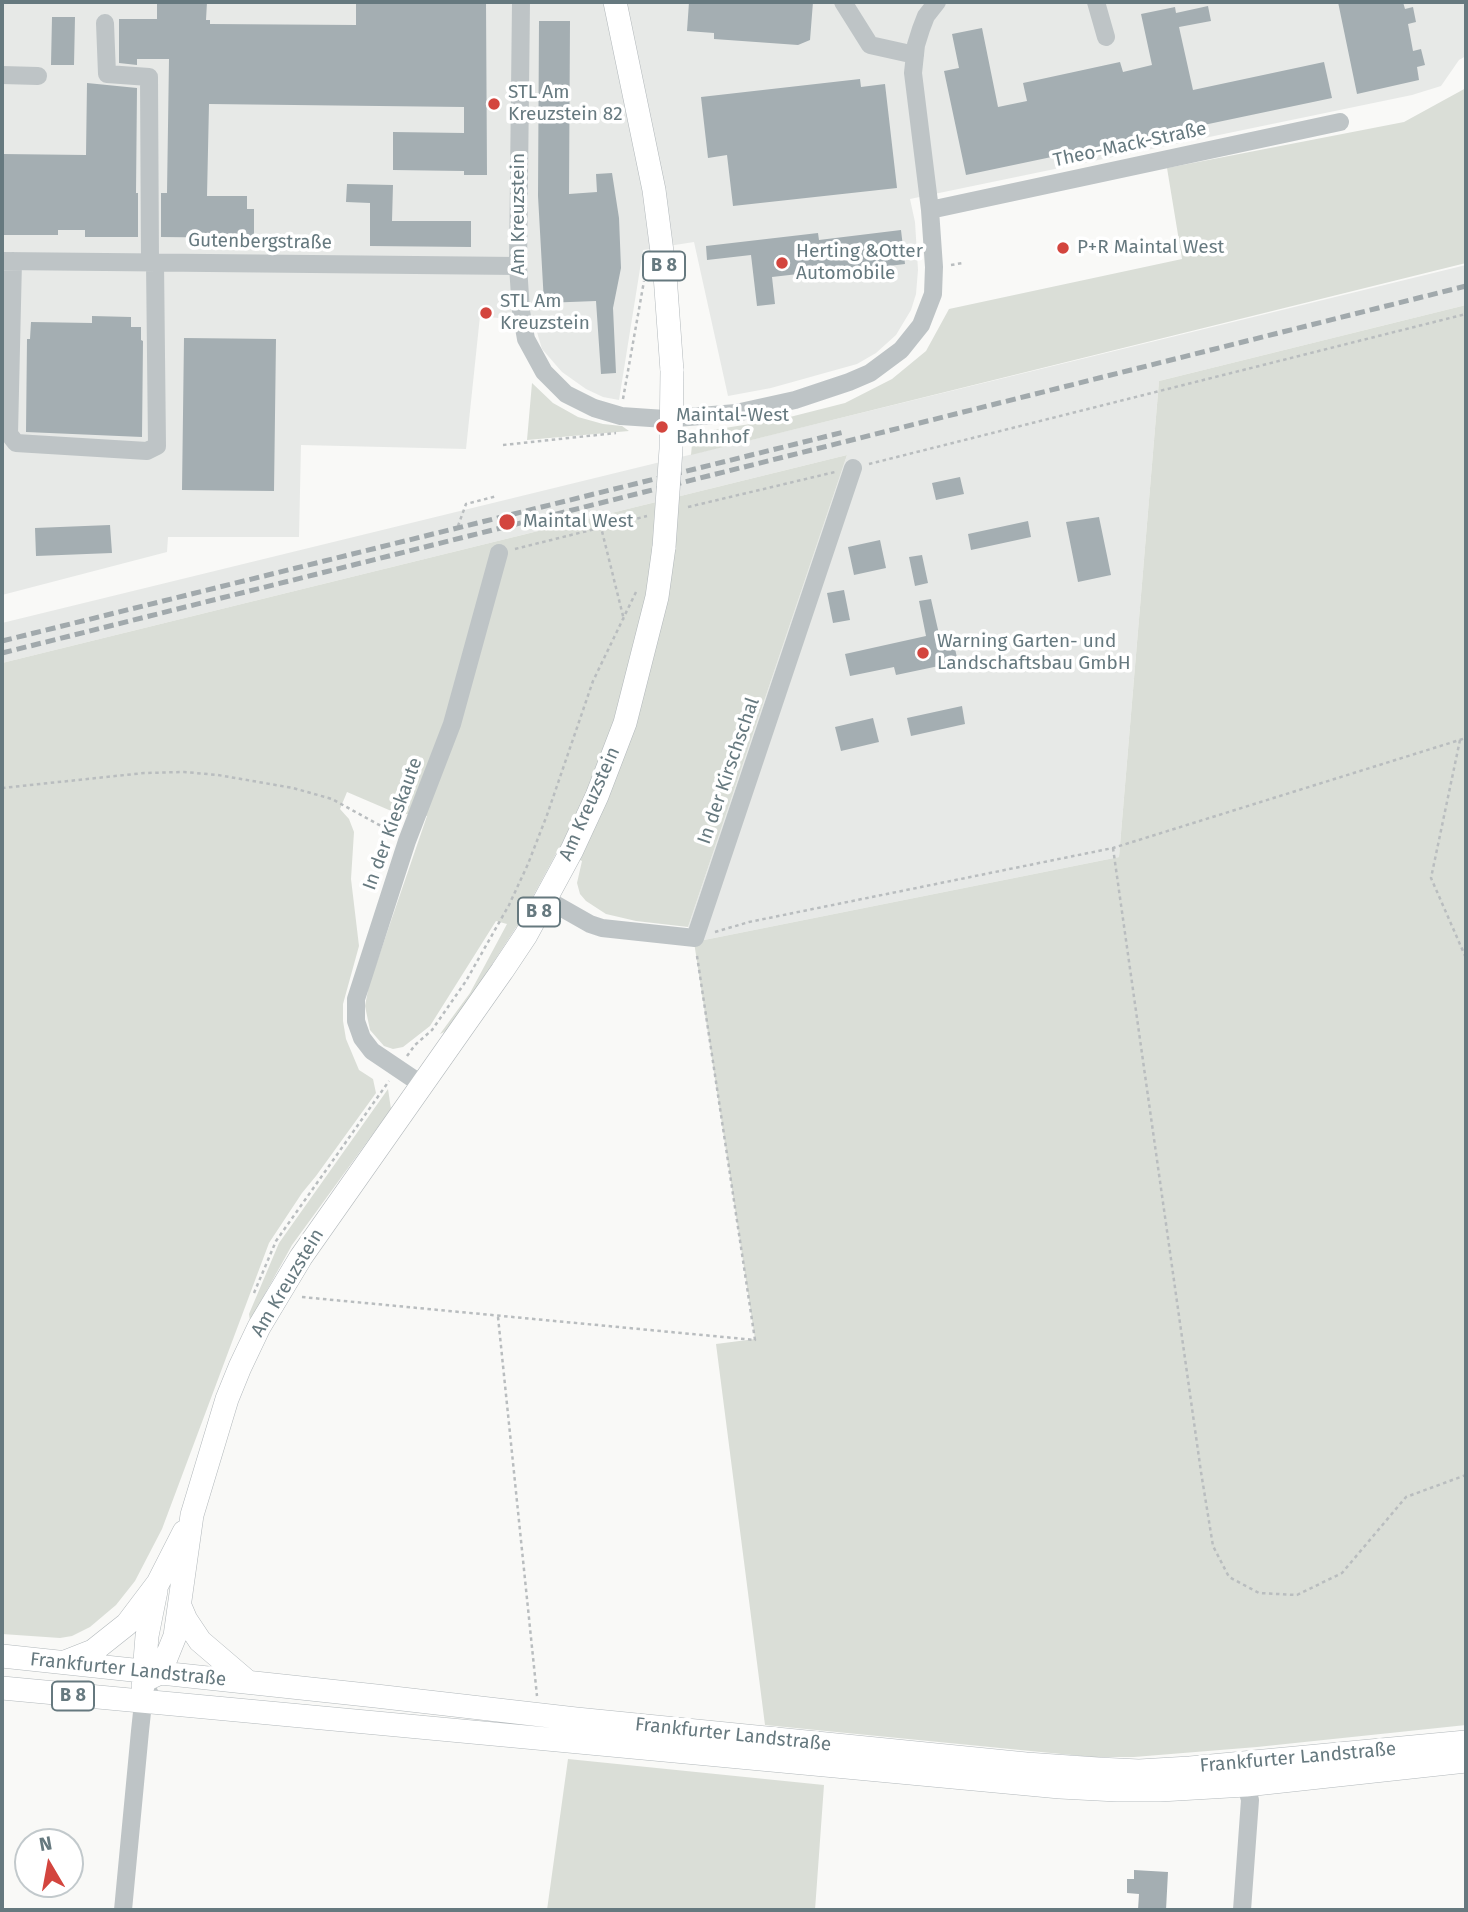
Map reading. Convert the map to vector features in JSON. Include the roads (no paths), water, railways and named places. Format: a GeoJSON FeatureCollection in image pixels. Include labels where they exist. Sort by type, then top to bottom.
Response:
{"type":"FeatureCollection","features":[{"type":"Feature","properties":{"kind":"main road","name":"Am Kreuzstein"},"geometry":{"type":"LineString","coordinates":[[180,1606],[192,1515],[227,1399],[259,1327],[300,1257],[502,971],[546,899],[597,796],[625,723],[657,597],[664,547],[673,370],[654,190],[615,2]]}},
{"type":"Feature","properties":{"kind":"main road","name":"Am Kreuzstein"},"geometry":{"type":"LineString","coordinates":[[62,1664],[93,1651],[121,1631],[158,1583],[192,1515]]}},
{"type":"Feature","properties":{"kind":"main road"},"geometry":{"type":"LineString","coordinates":[[146,1688],[147,1636],[158,1583]]}},
{"type":"Feature","properties":{"kind":"main road"},"geometry":{"type":"LineString","coordinates":[[180,1606],[200,1641],[248,1682]]}},
{"type":"Feature","properties":{"kind":"main road","name":"B 8"},"geometry":{"type":"LineString","coordinates":[[2,1672],[146,1688],[174,1636],[180,1606]]}},
{"type":"Feature","properties":{"kind":"main road","name":"Frankfurter Landstraße"},"geometry":{"type":"LineString","coordinates":[[2,1656],[62,1664],[146,1688],[488,1732],[1060,1787],[1160,1790],[1246,1785],[1466,1761]]}},
{"type":"Feature","properties":{"kind":"main road","name":"Frankfurter Landstraße"},"geometry":{"type":"LineString","coordinates":[[2,1688],[146,1688],[248,1682],[576,1719],[1026,1764],[1139,1771],[1466,1742]]}},
{"type":"Feature","properties":{"kind":"street","name":"Am Kreuzstein"},"geometry":{"type":"LineString","coordinates":[[521,2],[519,266],[522,323],[535,360],[556,386],[566,394],[625,424],[736,413],[827,390],[877,368],[901,350],[921,325],[928,312],[934,278],[930,210],[914,85],[915,55],[926,16],[933,3]]}},
{"type":"Feature","properties":{"kind":"street"},"geometry":{"type":"LineString","coordinates":[[843,2],[870,45],[915,55]]}},
{"type":"Feature","properties":{"kind":"street"},"geometry":{"type":"LineString","coordinates":[[1096,2],[1105,37]]}},
{"type":"Feature","properties":{"kind":"street"},"geometry":{"type":"LineString","coordinates":[[8,261],[11,367],[9,435],[16,443],[147,451],[157,446],[149,77],[107,74],[105,23]]}},
{"type":"Feature","properties":{"kind":"street"},"geometry":{"type":"LineString","coordinates":[[2,75],[38,76]]}},
{"type":"Feature","properties":{"kind":"street","name":"Theo-Mack-Straße"},"geometry":{"type":"LineString","coordinates":[[930,210],[1340,122]]}},
{"type":"Feature","properties":{"kind":"street","name":"Gutenbergstraße"},"geometry":{"type":"LineString","coordinates":[[8,261],[519,266]]}},
{"type":"Feature","properties":{"kind":"street","name":"In der Kirschschal"},"geometry":{"type":"LineString","coordinates":[[546,899],[602,928],[695,938],[853,468]]}},
{"type":"Feature","properties":{"kind":"street","name":"In der Kieskaute"},"geometry":{"type":"LineString","coordinates":[[421,1084],[372,1051],[362,1038],[356,1021],[356,999],[407,841],[452,724],[499,553]]}},
{"type":"Feature","properties":{"kind":"street"},"geometry":{"type":"LineString","coordinates":[[123,1910],[146,1688]]}},
{"type":"Feature","properties":{"kind":"street"},"geometry":{"type":"LineString","coordinates":[[1242,1910],[1250,1800],[1246,1785]]}},
{"type":"Feature","properties":{"kind":"railway"},"geometry":{"type":"LineString","coordinates":[[2,653],[1466,286]]}},
{"type":"Feature","properties":{"kind":"railway"},"geometry":{"type":"LineString","coordinates":[[2,641],[844,432]]}},
{"type":"Feature","properties":{"kind":"place","name":"STL Am Kreuzstein 82"},"geometry":{"type":"Point","coordinates":[494,104]}},
{"type":"Feature","properties":{"kind":"place","name":"P+R Maintal West"},"geometry":{"type":"Point","coordinates":[1063,248]}},
{"type":"Feature","properties":{"kind":"place","name":"Herting &Otter Automobile"},"geometry":{"type":"Point","coordinates":[782,263]}},
{"type":"Feature","properties":{"kind":"place","name":"STL Am Kreuzstein"},"geometry":{"type":"Point","coordinates":[486,313]}},
{"type":"Feature","properties":{"kind":"place","name":"Maintal-West Bahnhof"},"geometry":{"type":"Point","coordinates":[662,427]}},
{"type":"Feature","properties":{"kind":"place","name":"Maintal West"},"geometry":{"type":"Point","coordinates":[507,522]}},
{"type":"Feature","properties":{"kind":"place","name":"Warning Garten- und Landschaftsbau GmbH"},"geometry":{"type":"Point","coordinates":[923,653]}}]}
